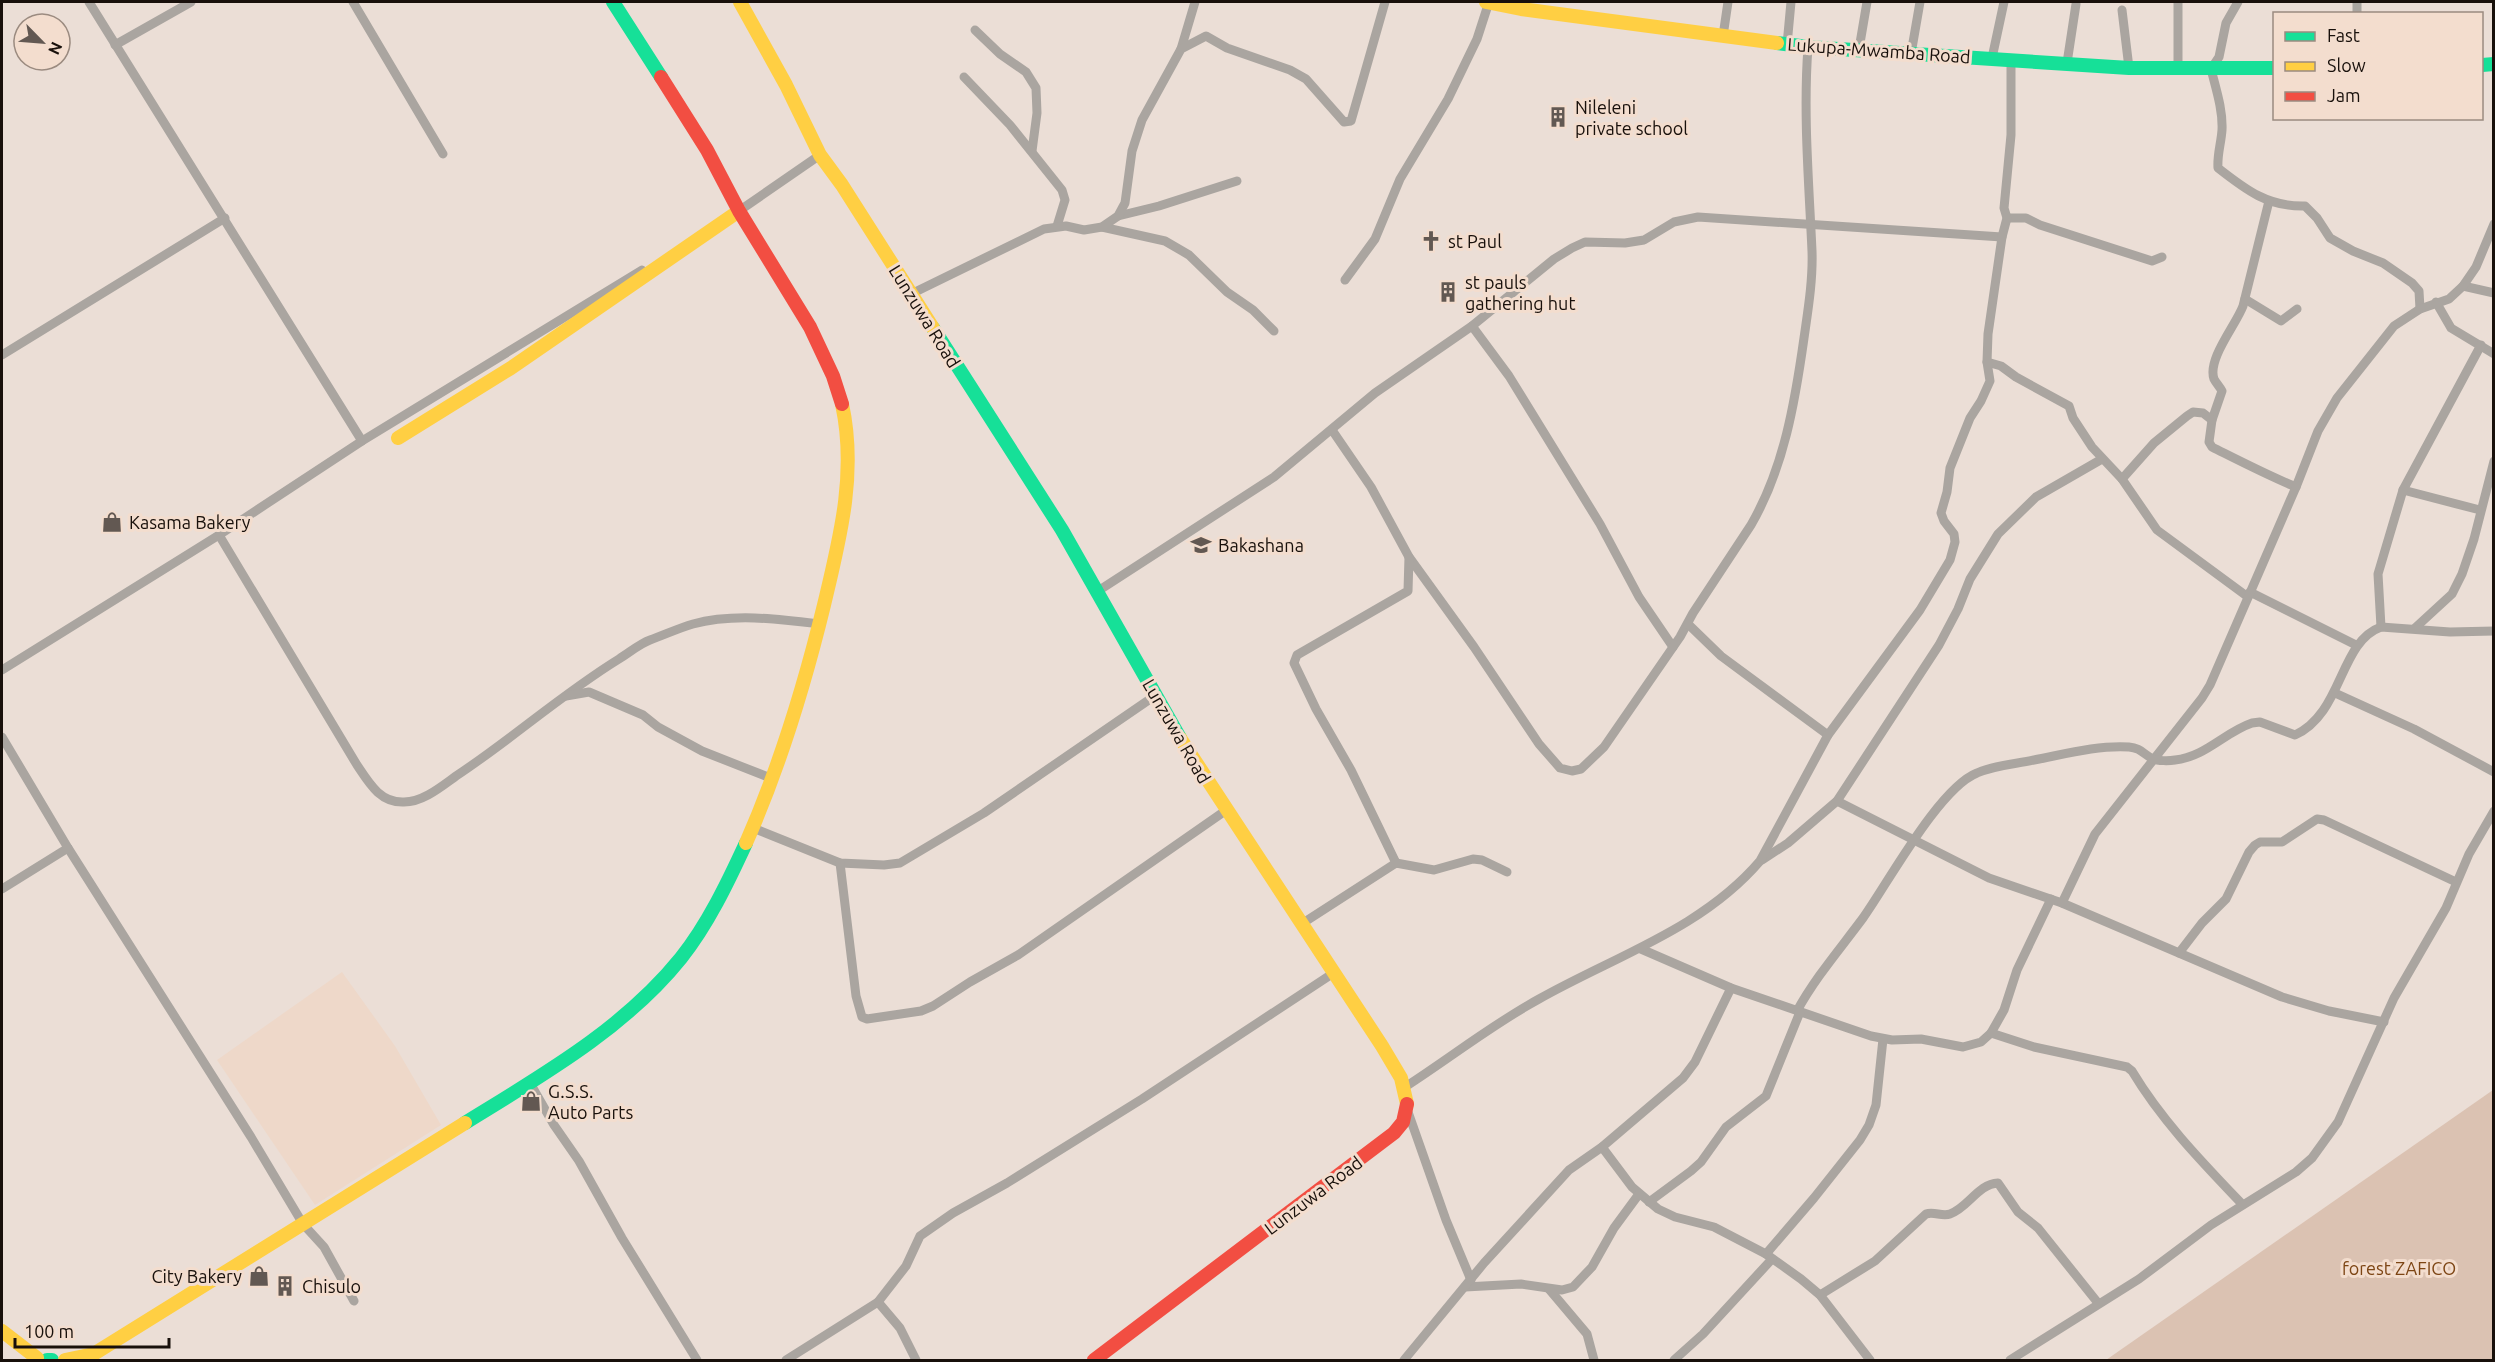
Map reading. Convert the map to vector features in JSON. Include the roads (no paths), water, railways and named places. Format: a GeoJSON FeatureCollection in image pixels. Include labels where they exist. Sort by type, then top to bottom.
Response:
{"type":"FeatureCollection","features":[{"type":"Feature","properties":{"kind":"street"},"geometry":{"type":"LineString","coordinates":[[89,2],[362,441]]}},
{"type":"Feature","properties":{"kind":"street"},"geometry":{"type":"LineString","coordinates":[[115,45],[191,2]]}},
{"type":"Feature","properties":{"kind":"street"},"geometry":{"type":"LineString","coordinates":[[353,2],[443,154]]}},
{"type":"Feature","properties":{"kind":"street"},"geometry":{"type":"LineString","coordinates":[[65,1360],[87,1358],[530,1083],[599,1035],[642,999],[679,959],[703,925],[753,828],[773,779],[789,734],[820,624],[840,534],[849,458],[843,406],[824,353],[806,316],[739,211],[707,150],[613,2]]}},
{"type":"Feature","properties":{"kind":"street","name":"Lunzuwa Road"},"geometry":{"type":"LineString","coordinates":[[740,2],[820,155],[1062,530],[1186,749],[1225,811],[1335,972],[1405,1087],[1408,1112],[1403,1124],[1394,1133],[1094,1360]]}},
{"type":"Feature","properties":{"kind":"street"},"geometry":{"type":"LineString","coordinates":[[1118,216],[1125,203],[1132,152],[1142,120],[1180,49],[1195,2]]}},
{"type":"Feature","properties":{"kind":"street"},"geometry":{"type":"LineString","coordinates":[[1180,49],[1209,37],[1227,48],[1290,70],[1306,79],[1344,122],[1350,122],[1385,2]]}},
{"type":"Feature","properties":{"kind":"street"},"geometry":{"type":"LineString","coordinates":[[1345,280],[1375,239],[1400,179],[1448,99],[1477,39],[1487,2]]}},
{"type":"Feature","properties":{"kind":"street","name":"Lukupa-Mwamba Road"},"geometry":{"type":"LineString","coordinates":[[1487,2],[1522,5],[1787,45],[2129,68],[2273,68]]}},
{"type":"Feature","properties":{"kind":"street"},"geometry":{"type":"LineString","coordinates":[[1723,36],[1728,2]]}},
{"type":"Feature","properties":{"kind":"street"},"geometry":{"type":"LineString","coordinates":[[1787,45],[1791,2]]}},
{"type":"Feature","properties":{"kind":"street"},"geometry":{"type":"LineString","coordinates":[[1859,49],[1868,2]]}},
{"type":"Feature","properties":{"kind":"street"},"geometry":{"type":"LineString","coordinates":[[1911,54],[1920,2]]}},
{"type":"Feature","properties":{"kind":"street"},"geometry":{"type":"LineString","coordinates":[[1992,58],[2004,2]]}},
{"type":"Feature","properties":{"kind":"street"},"geometry":{"type":"LineString","coordinates":[[2178,2],[2178,68]]}},
{"type":"Feature","properties":{"kind":"street"},"geometry":{"type":"LineString","coordinates":[[2238,2],[2226,23],[2219,57],[2211,69],[2222,130],[2217,157],[2218,168],[2258,197],[2293,206],[2305,206],[2318,218],[2330,238],[2353,251],[2383,263],[2412,283],[2419,291],[2420,309]]}},
{"type":"Feature","properties":{"kind":"street"},"geometry":{"type":"LineString","coordinates":[[2067,63],[2076,4]]}},
{"type":"Feature","properties":{"kind":"street"},"geometry":{"type":"LineString","coordinates":[[2122,10],[2129,68]]}},
{"type":"Feature","properties":{"kind":"street"},"geometry":{"type":"LineString","coordinates":[[975,30],[1000,54],[1026,72],[1036,88],[1037,113],[1032,151]]}},
{"type":"Feature","properties":{"kind":"street"},"geometry":{"type":"LineString","coordinates":[[1332,430],[1371,488],[1409,557],[1474,647],[1539,744],[1560,768],[1572,771],[1581,769],[1594,759],[1635,704],[1764,503],[1783,446],[1794,401],[1808,310],[1812,253],[1809,223],[1810,184],[1806,83],[1808,46]]}},
{"type":"Feature","properties":{"kind":"street"},"geometry":{"type":"LineString","coordinates":[[1760,861],[1828,735],[1920,610],[1950,560],[1955,542],[1954,534],[1944,522],[1941,513],[1950,468],[1970,418],[1990,381],[1987,362],[1988,334],[2002,237],[2007,218],[2004,208],[2011,135],[2011,59]]}},
{"type":"Feature","properties":{"kind":"street"},"geometry":{"type":"LineString","coordinates":[[964,76],[1032,151],[1062,190],[1065,200],[1057,226]]}},
{"type":"Feature","properties":{"kind":"street"},"geometry":{"type":"LineString","coordinates":[[398,438],[511,368],[820,155]]}},
{"type":"Feature","properties":{"kind":"street"},"geometry":{"type":"LineString","coordinates":[[1102,227],[1118,216],[1159,206],[1237,181]]}},
{"type":"Feature","properties":{"kind":"street"},"geometry":{"type":"LineString","coordinates":[[2269,201],[2245,299],[2238,318],[2216,357],[2213,369],[2214,379],[2222,391],[2212,420],[2209,442],[2212,447],[2247,463],[2255,470],[2296,487]]}},
{"type":"Feature","properties":{"kind":"street"},"geometry":{"type":"LineString","coordinates":[[2,670],[219,535],[362,441],[739,211]]}},
{"type":"Feature","properties":{"kind":"street"},"geometry":{"type":"LineString","coordinates":[[2,355],[225,218]]}},
{"type":"Feature","properties":{"kind":"street"},"geometry":{"type":"LineString","coordinates":[[1098,591],[1274,477],[1375,393],[1472,326],[1554,259],[1585,242],[1625,243],[1644,240],[1674,222],[1688,218],[1809,223],[2002,237]]}},
{"type":"Feature","properties":{"kind":"street"},"geometry":{"type":"LineString","coordinates":[[2007,218],[2026,218],[2040,225],[2151,261],[2162,257]]}},
{"type":"Feature","properties":{"kind":"street"},"geometry":{"type":"LineString","coordinates":[[2062,903],[2095,834],[2202,699],[2296,487],[2318,431],[2337,398],[2394,326],[2420,309],[2449,299],[2463,286],[2476,267],[2493,224]]}},
{"type":"Feature","properties":{"kind":"street"},"geometry":{"type":"LineString","coordinates":[[911,294],[1044,229],[1057,226],[1084,230],[1102,227],[1165,241],[1189,255],[1227,292],[1253,309],[1274,331]]}},
{"type":"Feature","properties":{"kind":"street"},"geometry":{"type":"LineString","coordinates":[[2463,286],[2493,293]]}},
{"type":"Feature","properties":{"kind":"street"},"geometry":{"type":"LineString","coordinates":[[2245,299],[2281,321],[2297,309]]}},
{"type":"Feature","properties":{"kind":"street"},"geometry":{"type":"LineString","coordinates":[[2436,303],[2451,328],[2493,354]]}},
{"type":"Feature","properties":{"kind":"street"},"geometry":{"type":"LineString","coordinates":[[1472,326],[1509,376],[1600,524],[1640,597],[1673,647]]}},
{"type":"Feature","properties":{"kind":"street"},"geometry":{"type":"LineString","coordinates":[[2381,627],[2378,574],[2403,490],[2481,345]]}},
{"type":"Feature","properties":{"kind":"street"},"geometry":{"type":"LineString","coordinates":[[1987,362],[2001,366],[2016,377],[2069,406],[2073,418],[2102,459],[2122,479],[2157,530],[2249,594],[2356,645]]}},
{"type":"Feature","properties":{"kind":"street"},"geometry":{"type":"LineString","coordinates":[[2122,479],[2154,442],[2193,412],[2203,413],[2212,420]]}},
{"type":"Feature","properties":{"kind":"street"},"geometry":{"type":"LineString","coordinates":[[1405,1087],[1460,1052],[1517,1011],[1576,978],[1641,949],[1700,914],[1731,892],[1760,861],[1788,843],[1837,801],[1939,645],[1959,609],[1970,579],[1998,534],[2036,496],[2102,459]]}},
{"type":"Feature","properties":{"kind":"street"},"geometry":{"type":"LineString","coordinates":[[2415,628],[2452,594],[2465,565],[2493,460]]}},
{"type":"Feature","properties":{"kind":"street"},"geometry":{"type":"LineString","coordinates":[[2403,490],[2480,510]]}},
{"type":"Feature","properties":{"kind":"street"},"geometry":{"type":"LineString","coordinates":[[219,535],[372,788],[382,797],[406,803],[429,794],[498,748],[564,696],[641,644],[693,624],[719,620],[769,619],[820,624]]}},
{"type":"Feature","properties":{"kind":"street"},"geometry":{"type":"LineString","coordinates":[[1396,863],[1351,770],[1307,692],[1294,663],[1297,655],[1408,591],[1409,557]]}},
{"type":"Feature","properties":{"kind":"street"},"geometry":{"type":"LineString","coordinates":[[1688,624],[1721,657],[1828,735]]}},
{"type":"Feature","properties":{"kind":"street"},"geometry":{"type":"LineString","coordinates":[[1649,1202],[1701,1162],[1726,1127],[1766,1096],[1807,993],[1864,917],[1914,840],[1951,791],[1965,778],[1977,772],[2102,748],[2140,749],[2153,759],[2175,760],[2197,754],[2252,723],[2260,722],[2287,734],[2295,735],[2303,732],[2319,716],[2335,693],[2356,645],[2372,630],[2381,627],[2450,632],[2493,631]]}},
{"type":"Feature","properties":{"kind":"street"},"geometry":{"type":"LineString","coordinates":[[564,696],[589,692],[643,715],[658,727],[702,751],[773,779]]}},
{"type":"Feature","properties":{"kind":"street"},"geometry":{"type":"LineString","coordinates":[[2335,693],[2414,729],[2493,772]]}},
{"type":"Feature","properties":{"kind":"street"},"geometry":{"type":"LineString","coordinates":[[753,828],[840,863],[884,865],[900,862],[918,854],[984,813],[1156,695]]}},
{"type":"Feature","properties":{"kind":"street"},"geometry":{"type":"LineString","coordinates":[[2,736],[68,848],[251,1137],[303,1224],[324,1247],[354,1301]]}},
{"type":"Feature","properties":{"kind":"street"},"geometry":{"type":"LineString","coordinates":[[1837,801],[1989,878],[2062,903],[2282,997],[2330,1011],[2384,1022]]}},
{"type":"Feature","properties":{"kind":"street"},"geometry":{"type":"LineString","coordinates":[[840,863],[856,996],[862,1017],[867,1019],[921,1011],[933,1006],[1018,955],[1225,811]]}},
{"type":"Feature","properties":{"kind":"street"},"geometry":{"type":"LineString","coordinates":[[2010,1360],[2139,1279],[2242,1203],[2296,1172],[2312,1158],[2342,1114],[2401,985],[2446,908],[2456,882],[2493,811]]}},
{"type":"Feature","properties":{"kind":"street"},"geometry":{"type":"LineString","coordinates":[[2179,952],[2232,890],[2249,852],[2255,845],[2260,842],[2282,842],[2317,819],[2333,824],[2456,882]]}},
{"type":"Feature","properties":{"kind":"street"},"geometry":{"type":"LineString","coordinates":[[2,889],[68,848]]}},
{"type":"Feature","properties":{"kind":"street"},"geometry":{"type":"LineString","coordinates":[[1303,923],[1396,863],[1434,870],[1473,859],[1482,860],[1507,873]]}},
{"type":"Feature","properties":{"kind":"street"},"geometry":{"type":"LineString","coordinates":[[1641,949],[1731,988],[1883,1039],[1920,1039],[1963,1047],[1981,1042],[1991,1032],[2004,1010],[2017,970],[2051,899]]}},
{"type":"Feature","properties":{"kind":"street"},"geometry":{"type":"LineString","coordinates":[[786,1360],[878,1302],[906,1266],[920,1236],[953,1213],[1007,1183],[1142,1099],[1335,972]]}},
{"type":"Feature","properties":{"kind":"street"},"geometry":{"type":"LineString","coordinates":[[1404,1360],[1468,1283],[1569,1170],[1602,1147],[1683,1078],[1695,1062],[1731,988]]}},
{"type":"Feature","properties":{"kind":"street"},"geometry":{"type":"LineString","coordinates":[[1991,1032],[2034,1047],[2127,1067],[2159,1112],[2199,1160],[2242,1203]]}},
{"type":"Feature","properties":{"kind":"street"},"geometry":{"type":"LineString","coordinates":[[1674,1360],[1703,1334],[1769,1256],[1860,1140],[1869,1125],[1876,1105],[1883,1039]]}},
{"type":"Feature","properties":{"kind":"street"},"geometry":{"type":"LineString","coordinates":[[530,1083],[697,1360]]}},
{"type":"Feature","properties":{"kind":"street"},"geometry":{"type":"LineString","coordinates":[[1408,1112],[1468,1283]]}},
{"type":"Feature","properties":{"kind":"street"},"geometry":{"type":"LineString","coordinates":[[1602,1147],[1639,1194],[1649,1202],[1675,1217],[1714,1227],[1769,1256],[1820,1295],[1870,1360]]}},
{"type":"Feature","properties":{"kind":"street"},"geometry":{"type":"LineString","coordinates":[[1820,1295],[1875,1261],[1926,1214],[1952,1214],[1992,1183],[1998,1183],[2018,1212],[2038,1228],[2098,1303]]}},
{"type":"Feature","properties":{"kind":"street"},"geometry":{"type":"LineString","coordinates":[[1468,1283],[1521,1284],[1562,1290],[1573,1287],[1592,1267],[1614,1228],[1639,1194]]}},
{"type":"Feature","properties":{"kind":"street"},"geometry":{"type":"LineString","coordinates":[[1549,1289],[1587,1334],[1594,1360]]}},
{"type":"Feature","properties":{"kind":"street"},"geometry":{"type":"LineString","coordinates":[[878,1302],[900,1328],[916,1360]]}},
{"type":"Feature","properties":{"kind":"street"},"geometry":{"type":"LineString","coordinates":[[2,1336],[44,1360]]}},
{"type":"Feature","properties":{"kind":"street"},"geometry":{"type":"LineString","coordinates":[[23,1360],[52,1360]]}},
{"type":"Feature","properties":{"kind":"place","name":"Nileleni private school"},"geometry":{"type":"Point","coordinates":[1558,117]}},
{"type":"Feature","properties":{"kind":"place","name":"st Paul"},"geometry":{"type":"Point","coordinates":[1431,241]}},
{"type":"Feature","properties":{"kind":"place","name":"st pauls gathering hut"},"geometry":{"type":"Point","coordinates":[1448,292]}},
{"type":"Feature","properties":{"kind":"place","name":"Kasama Bakery"},"geometry":{"type":"Point","coordinates":[112,522]}},
{"type":"Feature","properties":{"kind":"place","name":"Bakashana"},"geometry":{"type":"Point","coordinates":[1201,545]}},
{"type":"Feature","properties":{"kind":"place","name":"G.S.S. Auto Parts"},"geometry":{"type":"Point","coordinates":[531,1101]}},
{"type":"Feature","properties":{"kind":"place","name":"City Bakery"},"geometry":{"type":"Point","coordinates":[259,1276]}},
{"type":"Feature","properties":{"kind":"place","name":"Chisulo"},"geometry":{"type":"Point","coordinates":[285,1286]}},
{"type":"Feature","properties":{"kind":"park label","name":"forest ZAFICO"},"geometry":{"type":"Point","coordinates":[2399,1268]}}]}
